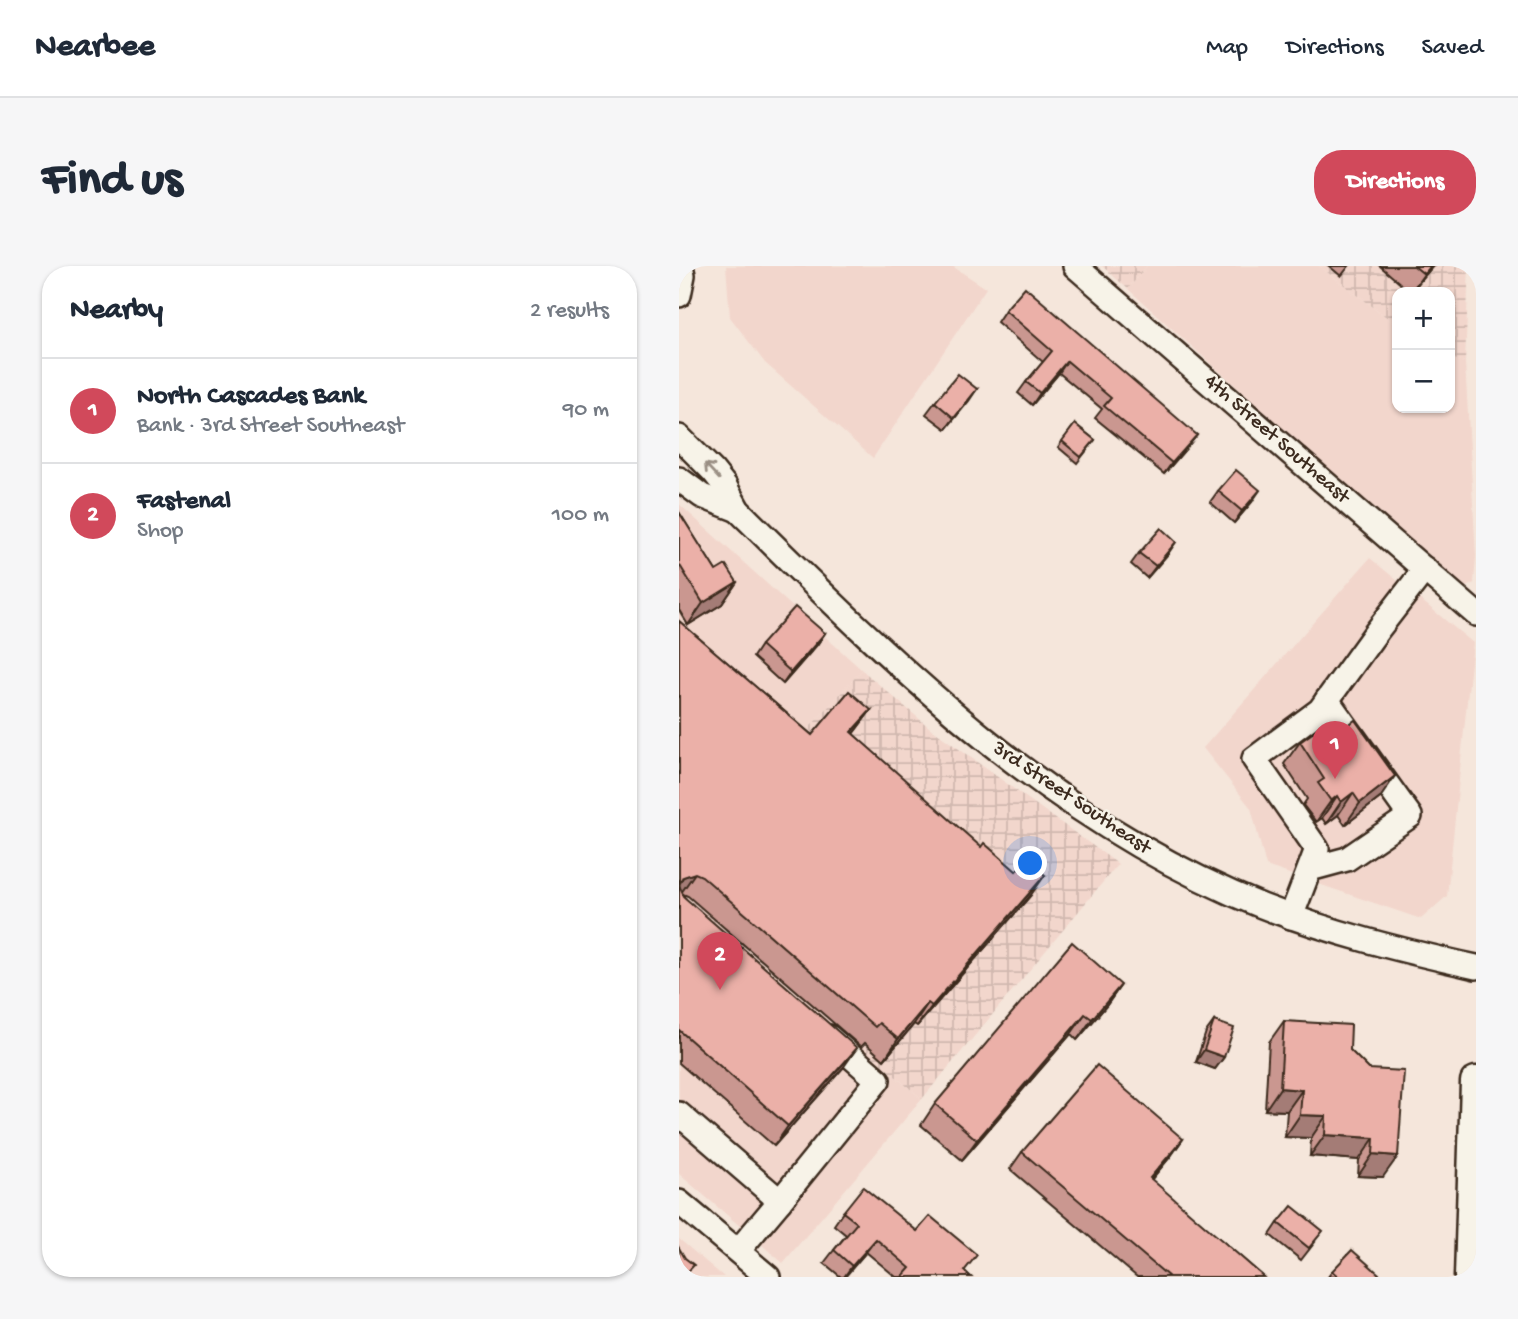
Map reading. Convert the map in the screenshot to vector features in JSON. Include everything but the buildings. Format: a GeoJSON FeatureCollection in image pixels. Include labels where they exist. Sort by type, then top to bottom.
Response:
{"type":"FeatureCollection","features":[{"type":"Feature","properties":{"kind":"main road"},"geometry":{"type":"LineString","coordinates":[[1471,1277],[1476,1082]]}},
{"type":"Feature","properties":{"kind":"street"},"geometry":{"type":"LineString","coordinates":[[679,295],[683,275],[681,266]]}},
{"type":"Feature","properties":{"kind":"street","name":"4th Street Southeast"},"geometry":{"type":"LineString","coordinates":[[1075,266],[1476,614]]}},
{"type":"Feature","properties":{"kind":"street","name":"3rd Street Southeast"},"geometry":{"type":"LineString","coordinates":[[679,437],[719,478],[739,510],[899,667],[1018,767],[1090,817],[1172,864],[1250,901],[1361,939],[1476,968]]}},
{"type":"Feature","properties":{"kind":"street","name":"3rd Street Southeast"},"geometry":{"type":"LineString","coordinates":[[679,479],[702,496],[739,510]]}},
{"type":"Feature","properties":{"kind":"street"},"geometry":{"type":"LineString","coordinates":[[1291,917],[1317,849],[1254,759],[1320,710],[1425,569]]}},
{"type":"Feature","properties":{"kind":"street"},"geometry":{"type":"LineString","coordinates":[[1310,869],[1347,859],[1410,816],[1327,700]]}},
{"type":"Feature","properties":{"kind":"street"},"geometry":{"type":"LineString","coordinates":[[737,1251],[878,1080],[815,1025]]}},
{"type":"Feature","properties":{"kind":"street"},"geometry":{"type":"LineString","coordinates":[[679,1114],[779,1201]]}},
{"type":"Feature","properties":{"kind":"street"},"geometry":{"type":"LineString","coordinates":[[679,1202],[768,1277]]}},
{"type":"Feature","properties":{"kind":"shaded area"},"geometry":{"type":"Polygon","coordinates":[[[726,266],[952,266],[986,288],[873,458],[765,363],[730,317],[726,266]]]}},
{"type":"Feature","properties":{"kind":"shaded area"},"geometry":{"type":"Polygon","coordinates":[[[1102,266],[1147,266],[1128,289],[1102,266]]]}},
{"type":"Feature","properties":{"kind":"shaded area"},"geometry":{"type":"Polygon","coordinates":[[[1147,266],[1319,266],[1392,321],[1392,413],[1455,413],[1455,359],[1465,362],[1476,556],[1474,583],[1464,588],[1454,583],[1128,289],[1147,266]]]}},
{"type":"Feature","properties":{"kind":"shaded area"},"geometry":{"type":"Polygon","coordinates":[[[1319,266],[1469,266],[1465,362],[1455,359],[1455,287],[1392,287],[1392,321],[1319,266]]]}},
{"type":"Feature","properties":{"kind":"shaded area"},"geometry":{"type":"Polygon","coordinates":[[[679,504],[862,670],[790,749],[679,651],[679,504]]]}},
{"type":"Feature","properties":{"kind":"shaded area"},"geometry":{"type":"Polygon","coordinates":[[[1370,558],[1473,643],[1447,896],[1421,919],[1266,866],[1251,808],[1203,748],[1370,558]]]}},
{"type":"Feature","properties":{"kind":"shaded area"},"geometry":{"type":"Polygon","coordinates":[[[679,651],[790,749],[862,670],[930,728],[1118,864],[922,1099],[679,892],[679,651]]]}},
{"type":"Feature","properties":{"kind":"shaded area"},"geometry":{"type":"Polygon","coordinates":[[[679,892],[922,1099],[783,1263],[679,1174],[679,892]]]}},
{"type":"Feature","properties":{"kind":"shaded area"},"geometry":{"type":"Polygon","coordinates":[[[679,1239],[724,1277],[679,1277],[679,1239]]]}},
{"type":"Feature","properties":{"kind":"place","name":"North Cascades Bank"},"geometry":{"type":"Point","coordinates":[1335,779]}},
{"type":"Feature","properties":{"kind":"place","name":"Fastenal"},"geometry":{"type":"Point","coordinates":[720,990]}}]}
